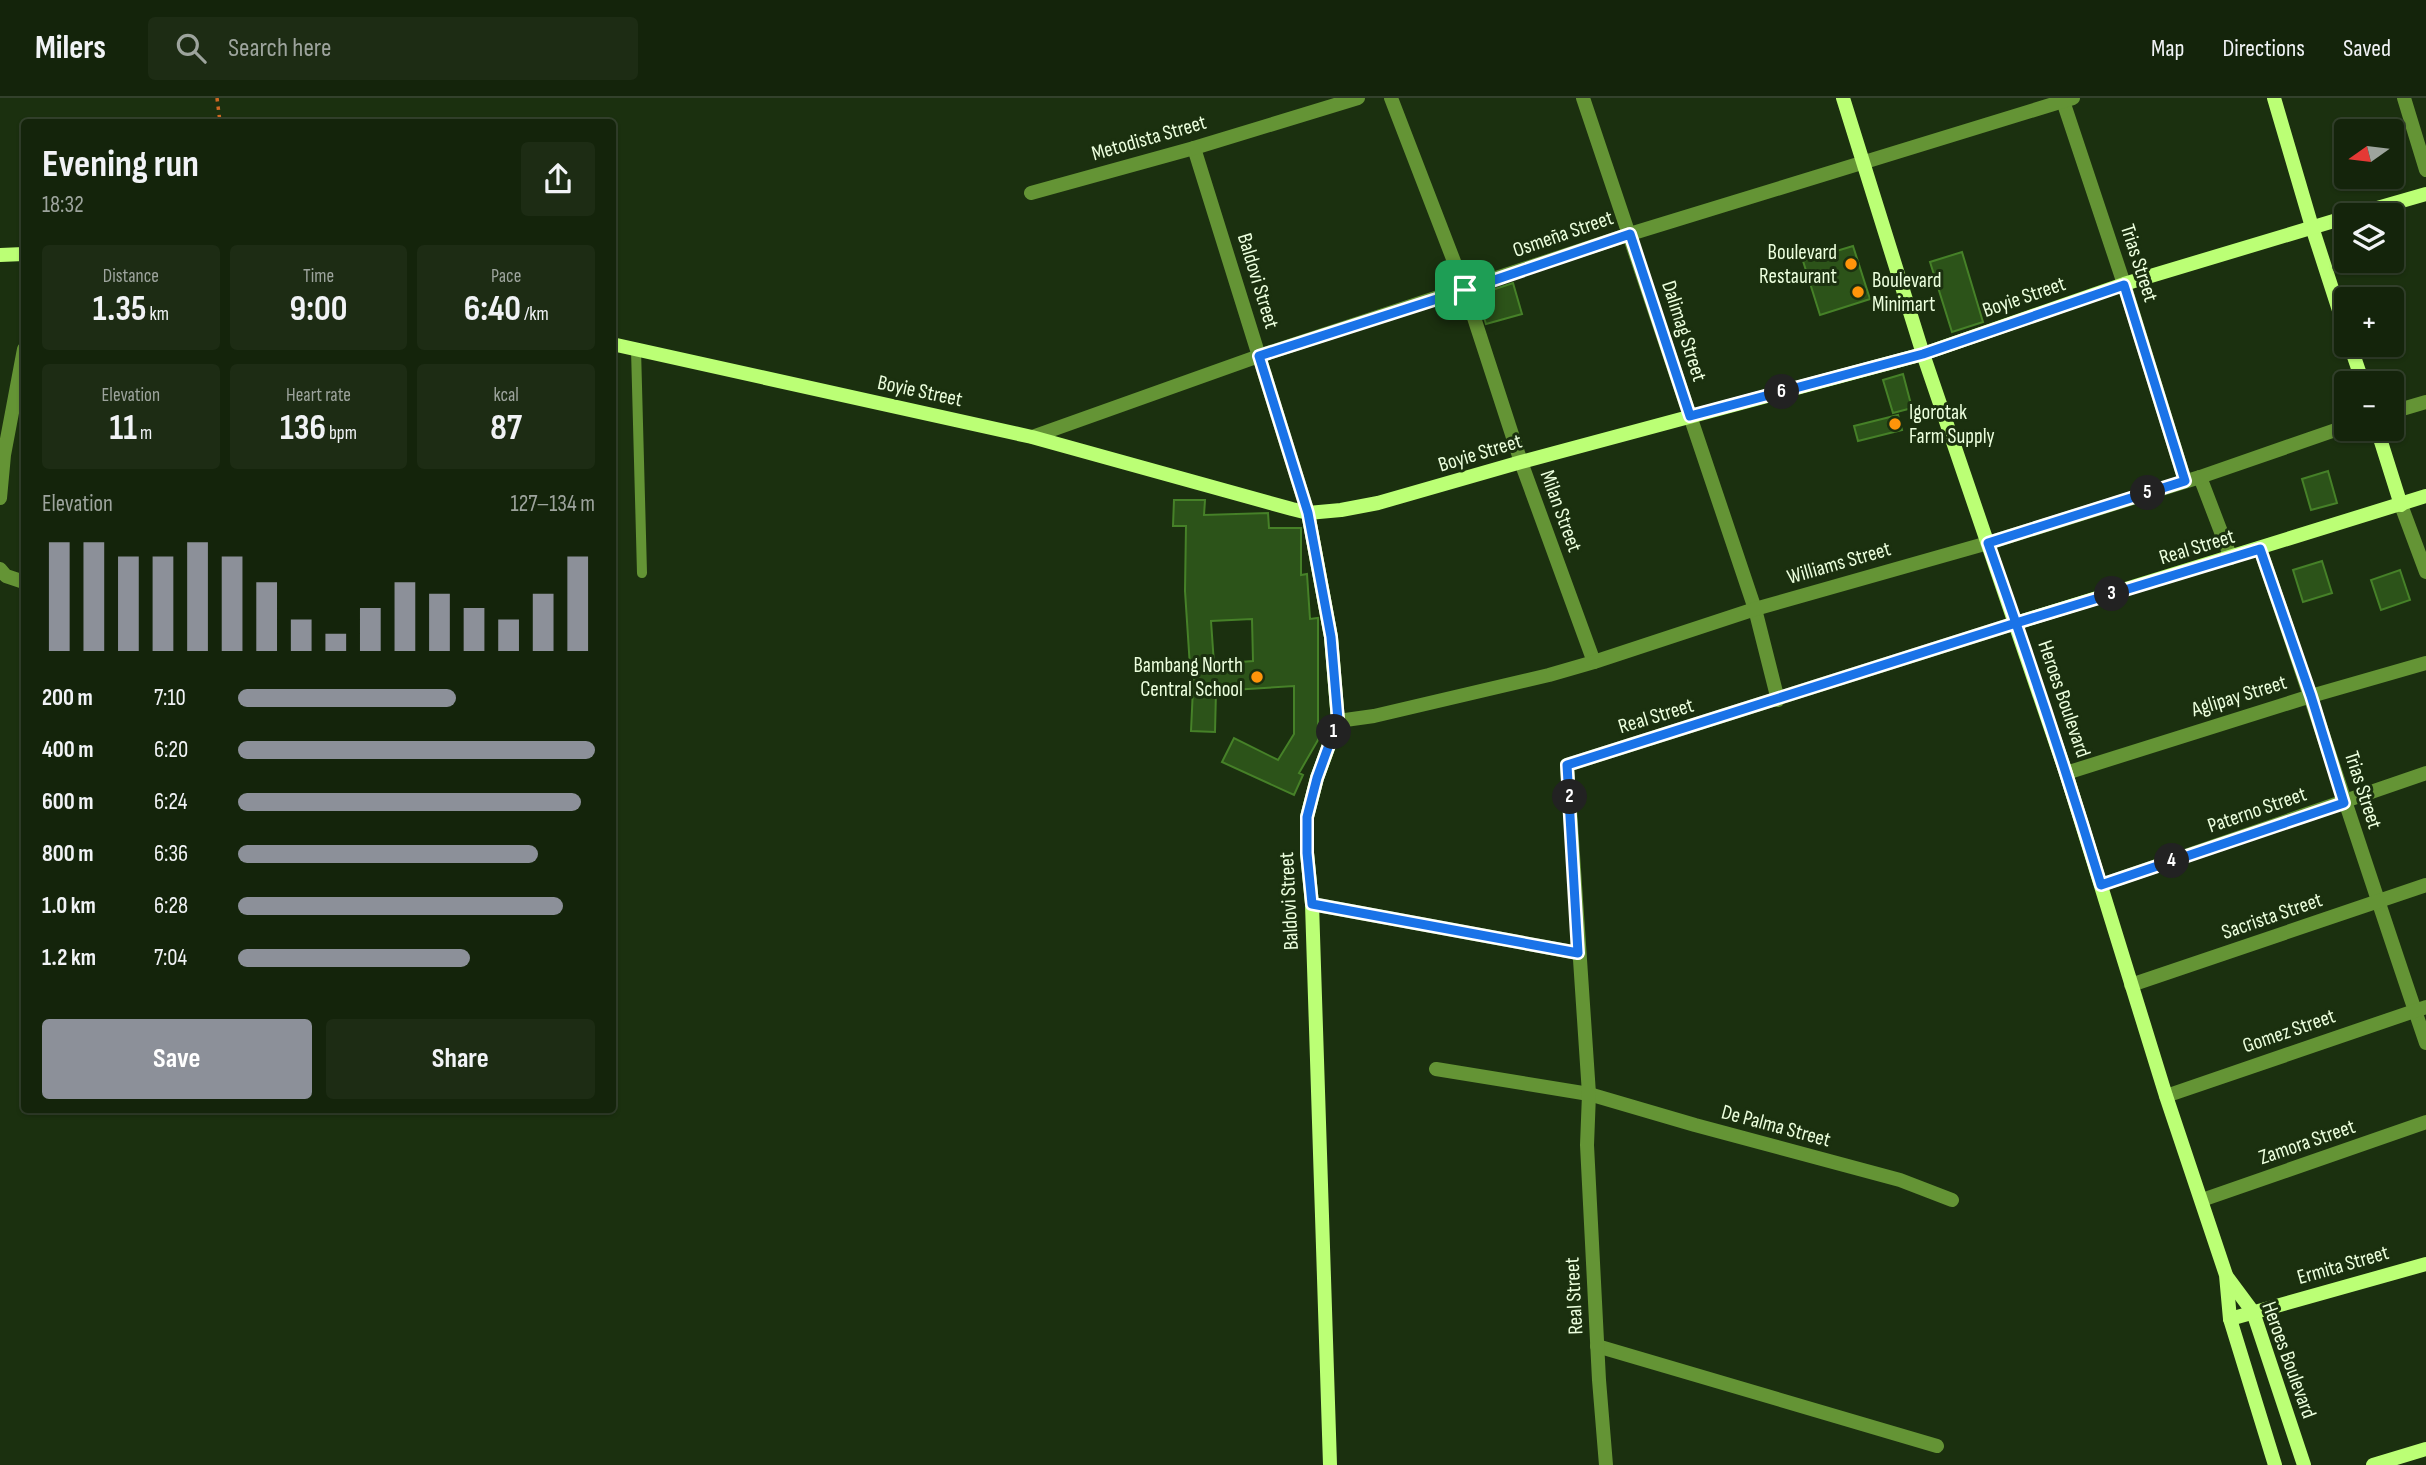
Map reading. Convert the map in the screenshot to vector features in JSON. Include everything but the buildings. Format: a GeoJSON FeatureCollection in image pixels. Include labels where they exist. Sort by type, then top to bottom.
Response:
{"type":"FeatureCollection","features":[{"type":"Feature","properties":{"kind":"street","name":"Metodista Street"},"geometry":{"type":"LineString","coordinates":[[1031,193],[1194,148],[1359,98]]}},
{"type":"Feature","properties":{"kind":"street","name":"Milan Street"},"geometry":{"type":"LineString","coordinates":[[1391,98],[1465,290],[1521,462],[1594,662]]}},
{"type":"Feature","properties":{"kind":"street","name":"Dalimag Street"},"geometry":{"type":"LineString","coordinates":[[1583,98],[1755,609],[1778,700]]}},
{"type":"Feature","properties":{"kind":"street","name":"Heroes Boulevard"},"geometry":{"type":"LineString","coordinates":[[1843,98],[1923,354],[2067,772],[2166,1096],[2226,1275],[2230,1319],[2274,1465]]}},
{"type":"Feature","properties":{"kind":"street"},"geometry":{"type":"LineString","coordinates":[[2274,98],[2334,295]]}},
{"type":"Feature","properties":{"kind":"street"},"geometry":{"type":"LineString","coordinates":[[2404,98],[2426,170]]}},
{"type":"Feature","properties":{"kind":"street","name":"Osmeña Street"},"geometry":{"type":"LineString","coordinates":[[1032,437],[1259,356],[1630,234],[2066,99]]}},
{"type":"Feature","properties":{"kind":"street","name":"Trias Street"},"geometry":{"type":"LineString","coordinates":[[2066,99],[2185,481]]}},
{"type":"Feature","properties":{"kind":"street","name":"Baldovi Street"},"geometry":{"type":"LineString","coordinates":[[1194,148],[1308,513],[1331,637],[1338,720],[1317,778],[1307,817],[1330,1465]]}},
{"type":"Feature","properties":{"kind":"street"},"geometry":{"type":"LineString","coordinates":[[2395,203],[2426,194]]}},
{"type":"Feature","properties":{"kind":"street","name":"Boyie Street"},"geometry":{"type":"LineString","coordinates":[[616,345],[1032,437],[1308,513],[1378,503],[1923,354],[2124,285],[2334,221]]}},
{"type":"Feature","properties":{"kind":"street"},"geometry":{"type":"LineString","coordinates":[[0,255],[21,254]]}},
{"type":"Feature","properties":{"kind":"street"},"geometry":{"type":"LineString","coordinates":[[0,498],[4,455],[21,365]]}},
{"type":"Feature","properties":{"kind":"street"},"geometry":{"type":"LineString","coordinates":[[2404,408],[2426,402]]}},
{"type":"Feature","properties":{"kind":"street","name":"Williams Street"},"geometry":{"type":"LineString","coordinates":[[1338,720],[1374,716],[1594,662],[1755,609],[1988,543],[2200,477],[2334,431]]}},
{"type":"Feature","properties":{"kind":"street"},"geometry":{"type":"LineString","coordinates":[[2381,441],[2426,572]]}},
{"type":"Feature","properties":{"kind":"street"},"geometry":{"type":"LineString","coordinates":[[2200,477],[2231,558]]}},
{"type":"Feature","properties":{"kind":"street","name":"Real Street"},"geometry":{"type":"LineString","coordinates":[[1606,1465],[1587,1145],[1589,1094],[1567,765],[2426,496]]}},
{"type":"Feature","properties":{"kind":"street","name":"Trias Street"},"geometry":{"type":"LineString","coordinates":[[2260,549],[2378,902],[2421,1009],[2426,1043]]}},
{"type":"Feature","properties":{"kind":"street"},"geometry":{"type":"LineString","coordinates":[[0,569],[6,576],[21,581]]}},
{"type":"Feature","properties":{"kind":"street","name":"Aglipay Street"},"geometry":{"type":"LineString","coordinates":[[2067,772],[2426,663]]}},
{"type":"Feature","properties":{"kind":"street","name":"Paterno Street"},"geometry":{"type":"LineString","coordinates":[[2101,885],[2426,773]]}},
{"type":"Feature","properties":{"kind":"street","name":"Sacrista Street"},"geometry":{"type":"LineString","coordinates":[[2131,985],[2426,885]]}},
{"type":"Feature","properties":{"kind":"street"},"geometry":{"type":"LineString","coordinates":[[1312,904],[1578,953]]}},
{"type":"Feature","properties":{"kind":"street","name":"Gomez Street"},"geometry":{"type":"LineString","coordinates":[[2166,1096],[2421,1009]]}},
{"type":"Feature","properties":{"kind":"street","name":"De Palma Street"},"geometry":{"type":"LineString","coordinates":[[1436,1069],[1589,1094],[1900,1180],[1952,1200]]}},
{"type":"Feature","properties":{"kind":"street","name":"Zamora Street"},"geometry":{"type":"LineString","coordinates":[[2202,1200],[2426,1122]]}},
{"type":"Feature","properties":{"kind":"street","name":"Ermita Street"},"geometry":{"type":"LineString","coordinates":[[2230,1319],[2426,1264]]}},
{"type":"Feature","properties":{"kind":"street","name":"Heroes Boulevard"},"geometry":{"type":"LineString","coordinates":[[2226,1275],[2253,1312],[2304,1465]]}},
{"type":"Feature","properties":{"kind":"street"},"geometry":{"type":"LineString","coordinates":[[1597,1346],[1937,1446]]}},
{"type":"Feature","properties":{"kind":"street"},"geometry":{"type":"LineString","coordinates":[[2373,1465],[2426,1449]]}},
{"type":"Feature","properties":{"kind":"lane"},"geometry":{"type":"LineString","coordinates":[[636,349],[642,573]]}},
{"type":"Feature","properties":{"kind":"path"},"geometry":{"type":"LineString","coordinates":[[217,98],[220,119]]}},
{"type":"Feature","properties":{"kind":"place","name":"Boulevard Restaurant"},"geometry":{"type":"Point","coordinates":[1851,264]}},
{"type":"Feature","properties":{"kind":"place","name":"Boulevard Minimart"},"geometry":{"type":"Point","coordinates":[1858,292]}},
{"type":"Feature","properties":{"kind":"place","name":"Igorotak Farm Supply"},"geometry":{"type":"Point","coordinates":[1895,424]}},
{"type":"Feature","properties":{"kind":"place","name":"Bambang North Central School"},"geometry":{"type":"Point","coordinates":[1257,677]}},
{"type":"Feature","properties":{"kind":"route"},"geometry":{"type":"LineString","coordinates":[[1465,290],[1259,356],[1308,513],[1331,637],[1338,720],[1317,778],[1307,817],[1312,904],[1578,953],[1567,765],[2016,623],[2260,549],[2311,696],[2344,803],[2101,885],[2067,772],[2016,623],[1988,543],[2185,481],[2124,285],[1923,354],[1690,416],[1630,234],[1465,290]]}}]}
